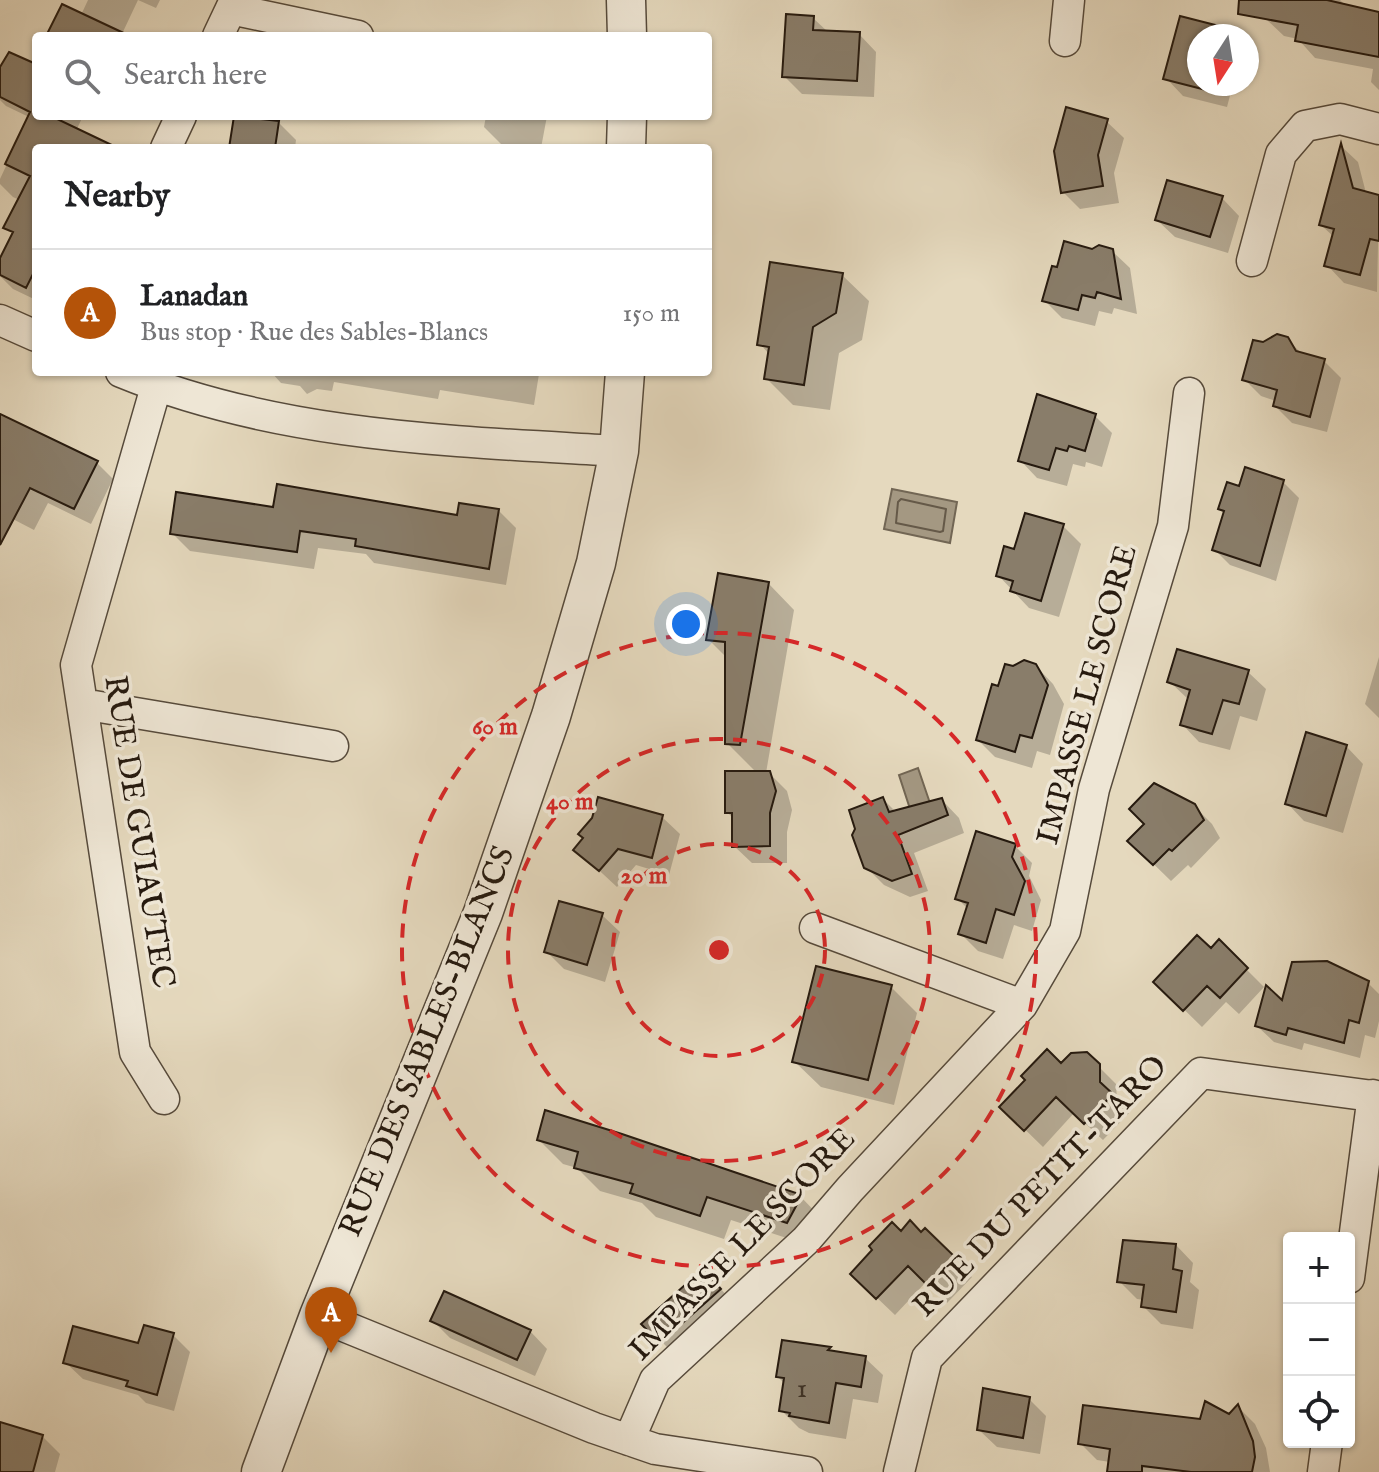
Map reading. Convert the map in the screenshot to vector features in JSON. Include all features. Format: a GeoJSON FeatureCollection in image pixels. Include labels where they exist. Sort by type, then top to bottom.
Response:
{"type":"FeatureCollection","features":[{"type":"Feature","properties":{"kind":"street"},"geometry":{"type":"LineString","coordinates":[[626,0],[627,32]]}},
{"type":"Feature","properties":{"kind":"street"},"geometry":{"type":"LineString","coordinates":[[1065,41],[1069,0]]}},
{"type":"Feature","properties":{"kind":"street"},"geometry":{"type":"LineString","coordinates":[[228,15],[333,32]]}},
{"type":"Feature","properties":{"kind":"street"},"geometry":{"type":"LineString","coordinates":[[1252,261],[1281,154],[1305,126],[1340,119],[1379,129]]}},
{"type":"Feature","properties":{"kind":"street"},"geometry":{"type":"LineString","coordinates":[[168,144],[179,120]]}},
{"type":"Feature","properties":{"kind":"street"},"geometry":{"type":"LineString","coordinates":[[626,144],[627,120]]}},
{"type":"Feature","properties":{"kind":"street"},"geometry":{"type":"LineString","coordinates":[[0,320],[32,334]]}},
{"type":"Feature","properties":{"kind":"street"},"geometry":{"type":"LineString","coordinates":[[130,376],[156,387],[272,418],[401,438],[619,451]]}},
{"type":"Feature","properties":{"kind":"street","name":"RUE DES SABLES-BLANCS"},"geometry":{"type":"LineString","coordinates":[[261,1472],[319,1316],[483,913],[551,716],[596,563],[619,451],[625,376]]}},
{"type":"Feature","properties":{"kind":"street","name":"RUE DE GUIAUTEC"},"geometry":{"type":"LineString","coordinates":[[156,387],[76,665],[135,1052],[164,1099]]}},
{"type":"Feature","properties":{"kind":"street","name":"IMPASSE LE SCORE"},"geometry":{"type":"LineString","coordinates":[[645,1454],[655,1380],[806,1240],[1022,1005],[1065,931],[1094,789],[1173,526],[1189,393]]}},
{"type":"Feature","properties":{"kind":"street"},"geometry":{"type":"LineString","coordinates":[[82,704],[333,746]]}},
{"type":"Feature","properties":{"kind":"street"},"geometry":{"type":"LineString","coordinates":[[815,928],[1022,1005]]}},
{"type":"Feature","properties":{"kind":"street","name":"RUE DU PETIT-TARO"},"geometry":{"type":"LineString","coordinates":[[899,1472],[927,1358],[1201,1073],[1376,1096],[1355,1238]]}},
{"type":"Feature","properties":{"kind":"street"},"geometry":{"type":"LineString","coordinates":[[319,1316],[645,1454],[807,1472]]}},
{"type":"Feature","properties":{"kind":"street"},"geometry":{"type":"LineString","coordinates":[[1323,1472],[1326,1448]]}},
{"type":"Feature","properties":{"kind":"water"},"geometry":{"type":"Polygon","coordinates":[[[892,489],[957,502],[950,543],[884,529],[892,489]]]}},
{"type":"Feature","properties":{"kind":"water"},"geometry":{"type":"Polygon","coordinates":[[[918,768],[932,809],[912,815],[899,775],[918,768]]]}},
{"type":"Feature","properties":{"kind":"building"},"geometry":{"type":"Polygon","coordinates":[[[1239,0],[1327,0],[1379,12],[1379,57],[1295,41],[1298,25],[1238,14],[1239,0]]]}},
{"type":"Feature","properties":{"kind":"building"},"geometry":{"type":"Polygon","coordinates":[[[62,4],[122,32],[48,32],[62,4]]]}},
{"type":"Feature","properties":{"kind":"building"},"geometry":{"type":"Polygon","coordinates":[[[786,14],[814,16],[813,30],[860,32],[857,81],[782,77],[786,14]]]}},
{"type":"Feature","properties":{"kind":"building"},"geometry":{"type":"Polygon","coordinates":[[[1180,16],[1211,24],[1187,24],[1187,85],[1163,79],[1180,16]]]}},
{"type":"Feature","properties":{"kind":"building"},"geometry":{"type":"Polygon","coordinates":[[[9,52],[32,62],[32,120],[59,120],[110,144],[32,144],[32,276],[26,288],[0,275],[0,258],[13,232],[3,228],[30,176],[5,164],[30,112],[0,97],[0,67],[9,52]]]}},
{"type":"Feature","properties":{"kind":"building"},"geometry":{"type":"Polygon","coordinates":[[[1066,107],[1108,119],[1098,155],[1103,186],[1061,193],[1054,151],[1066,107]]]}},
{"type":"Feature","properties":{"kind":"building"},"geometry":{"type":"Polygon","coordinates":[[[233,120],[279,121],[276,144],[230,144],[233,120]]]}},
{"type":"Feature","properties":{"kind":"building"},"geometry":{"type":"Polygon","coordinates":[[[1341,143],[1353,188],[1379,195],[1379,241],[1370,239],[1360,275],[1324,266],[1334,229],[1319,225],[1341,143]]]}},
{"type":"Feature","properties":{"kind":"building"},"geometry":{"type":"Polygon","coordinates":[[[1167,180],[1223,196],[1210,237],[1155,220],[1167,180]]]}},
{"type":"Feature","properties":{"kind":"building"},"geometry":{"type":"Polygon","coordinates":[[[1064,241],[1092,249],[1099,245],[1113,249],[1121,299],[1097,292],[1095,298],[1082,295],[1078,310],[1042,301],[1052,266],[1057,267],[1064,241]]]}},
{"type":"Feature","properties":{"kind":"building"},"geometry":{"type":"Polygon","coordinates":[[[770,262],[843,273],[836,313],[813,327],[804,385],[764,379],[769,347],[757,345],[770,262]]]}},
{"type":"Feature","properties":{"kind":"building"},"geometry":{"type":"Polygon","coordinates":[[[1277,334],[1288,337],[1296,351],[1325,359],[1310,417],[1273,406],[1277,390],[1242,380],[1253,340],[1263,342],[1277,334]]]}},
{"type":"Feature","properties":{"kind":"building"},"geometry":{"type":"Polygon","coordinates":[[[1037,394],[1096,414],[1085,451],[1069,446],[1067,451],[1056,448],[1049,470],[1018,461],[1037,394]]]}},
{"type":"Feature","properties":{"kind":"building"},"geometry":{"type":"Polygon","coordinates":[[[0,414],[98,461],[74,509],[30,488],[0,545],[0,414]]]}},
{"type":"Feature","properties":{"kind":"building"},"geometry":{"type":"Polygon","coordinates":[[[1245,467],[1284,480],[1260,566],[1212,550],[1224,511],[1218,509],[1227,482],[1239,486],[1245,467]]]}},
{"type":"Feature","properties":{"kind":"building"},"geometry":{"type":"Polygon","coordinates":[[[277,484],[457,515],[459,503],[499,509],[489,569],[355,546],[356,539],[300,531],[297,552],[170,534],[176,492],[273,507],[277,484]]]}},
{"type":"Feature","properties":{"kind":"building"},"geometry":{"type":"Polygon","coordinates":[[[1025,513],[1064,524],[1041,601],[1010,591],[1013,581],[996,576],[1004,546],[1014,549],[1025,513]]]}},
{"type":"Feature","properties":{"kind":"building"},"geometry":{"type":"Polygon","coordinates":[[[718,573],[769,582],[740,745],[725,744],[725,642],[706,640],[718,573]]]}},
{"type":"Feature","properties":{"kind":"building"},"geometry":{"type":"Polygon","coordinates":[[[1177,649],[1249,670],[1239,704],[1223,700],[1212,734],[1180,725],[1190,690],[1167,682],[1177,649]]]}},
{"type":"Feature","properties":{"kind":"building"},"geometry":{"type":"Polygon","coordinates":[[[1024,660],[1036,664],[1048,685],[1032,738],[1020,735],[1015,752],[976,740],[992,684],[998,686],[1005,664],[1013,666],[1024,660]]]}},
{"type":"Feature","properties":{"kind":"building"},"geometry":{"type":"Polygon","coordinates":[[[1306,732],[1347,745],[1326,816],[1285,804],[1306,732]]]}},
{"type":"Feature","properties":{"kind":"building"},"geometry":{"type":"Polygon","coordinates":[[[725,771],[770,771],[776,791],[770,813],[770,846],[732,847],[732,813],[725,813],[725,771]]]}},
{"type":"Feature","properties":{"kind":"building"},"geometry":{"type":"Polygon","coordinates":[[[1154,783],[1195,804],[1204,820],[1153,865],[1127,841],[1144,824],[1129,809],[1154,783]]]}},
{"type":"Feature","properties":{"kind":"building"},"geometry":{"type":"Polygon","coordinates":[[[598,797],[663,815],[652,858],[618,849],[599,871],[573,850],[583,838],[578,834],[592,818],[598,797]]]}},
{"type":"Feature","properties":{"kind":"building"},"geometry":{"type":"Polygon","coordinates":[[[883,797],[889,812],[942,798],[948,815],[898,835],[912,874],[892,881],[864,868],[852,835],[855,829],[849,810],[883,797]]]}},
{"type":"Feature","properties":{"kind":"building"},"geometry":{"type":"Polygon","coordinates":[[[976,831],[1016,844],[1012,857],[1025,881],[1014,915],[996,909],[986,943],[958,934],[968,903],[955,899],[976,831]]]}},
{"type":"Feature","properties":{"kind":"building"},"geometry":{"type":"Polygon","coordinates":[[[559,901],[603,913],[587,965],[544,952],[559,901]]]}},
{"type":"Feature","properties":{"kind":"building"},"geometry":{"type":"Polygon","coordinates":[[[1197,935],[1211,948],[1219,939],[1248,968],[1220,998],[1207,986],[1183,1011],[1153,982],[1197,935]]]}},
{"type":"Feature","properties":{"kind":"building"},"geometry":{"type":"Polygon","coordinates":[[[1327,961],[1369,981],[1359,1023],[1349,1020],[1344,1043],[1288,1028],[1286,1035],[1255,1026],[1266,985],[1282,1000],[1292,962],[1327,961]]]}},
{"type":"Feature","properties":{"kind":"building"},"geometry":{"type":"Polygon","coordinates":[[[816,966],[892,985],[868,1080],[792,1062],[816,966]]]}},
{"type":"Feature","properties":{"kind":"building"},"geometry":{"type":"Polygon","coordinates":[[[1047,1049],[1061,1063],[1071,1053],[1087,1052],[1100,1064],[1100,1082],[1113,1094],[1084,1124],[1056,1097],[1024,1131],[999,1107],[1025,1080],[1021,1076],[1047,1049]]]}},
{"type":"Feature","properties":{"kind":"building"},"geometry":{"type":"Polygon","coordinates":[[[545,1110],[802,1195],[787,1223],[707,1197],[700,1216],[630,1193],[633,1184],[574,1168],[578,1152],[537,1140],[545,1110]]]}},
{"type":"Feature","properties":{"kind":"building"},"geometry":{"type":"Polygon","coordinates":[[[910,1220],[921,1232],[925,1228],[956,1258],[929,1287],[908,1266],[876,1299],[850,1274],[872,1250],[869,1246],[892,1222],[901,1231],[910,1220]]]}},
{"type":"Feature","properties":{"kind":"building"},"geometry":{"type":"Polygon","coordinates":[[[1123,1240],[1176,1244],[1173,1269],[1182,1271],[1176,1312],[1141,1307],[1144,1285],[1117,1282],[1123,1240]]]}},
{"type":"Feature","properties":{"kind":"building"},"geometry":{"type":"Polygon","coordinates":[[[703,1269],[721,1289],[660,1343],[641,1324],[703,1269]]]}},
{"type":"Feature","properties":{"kind":"building"},"geometry":{"type":"Polygon","coordinates":[[[444,1291],[531,1330],[517,1360],[430,1321],[444,1291]]]}},
{"type":"Feature","properties":{"kind":"building"},"geometry":{"type":"Polygon","coordinates":[[[144,1325],[174,1333],[157,1395],[126,1386],[128,1381],[63,1363],[73,1326],[138,1343],[144,1325]]]}},
{"type":"Feature","properties":{"kind":"building"},"geometry":{"type":"Polygon","coordinates":[[[782,1340],[866,1356],[861,1387],[836,1383],[829,1423],[789,1416],[790,1413],[779,1411],[784,1378],[776,1377],[782,1340]]]}},
{"type":"Feature","properties":{"kind":"building"},"geometry":{"type":"Polygon","coordinates":[[[983,1388],[1030,1397],[1023,1438],[977,1430],[983,1388]]]}},
{"type":"Feature","properties":{"kind":"building"},"geometry":{"type":"Polygon","coordinates":[[[1205,1401],[1229,1414],[1238,1404],[1253,1441],[1255,1457],[1252,1472],[1191,1472],[1142,1466],[1142,1472],[1107,1472],[1110,1449],[1078,1444],[1083,1405],[1200,1419],[1205,1401]]]}},
{"type":"Feature","properties":{"kind":"building"},"geometry":{"type":"Polygon","coordinates":[[[0,1422],[43,1435],[33,1472],[0,1472],[0,1422]]]}},
{"type":"Feature","properties":{"kind":"place","name":"Lanadan"},"geometry":{"type":"Point","coordinates":[331,1353]}}]}
